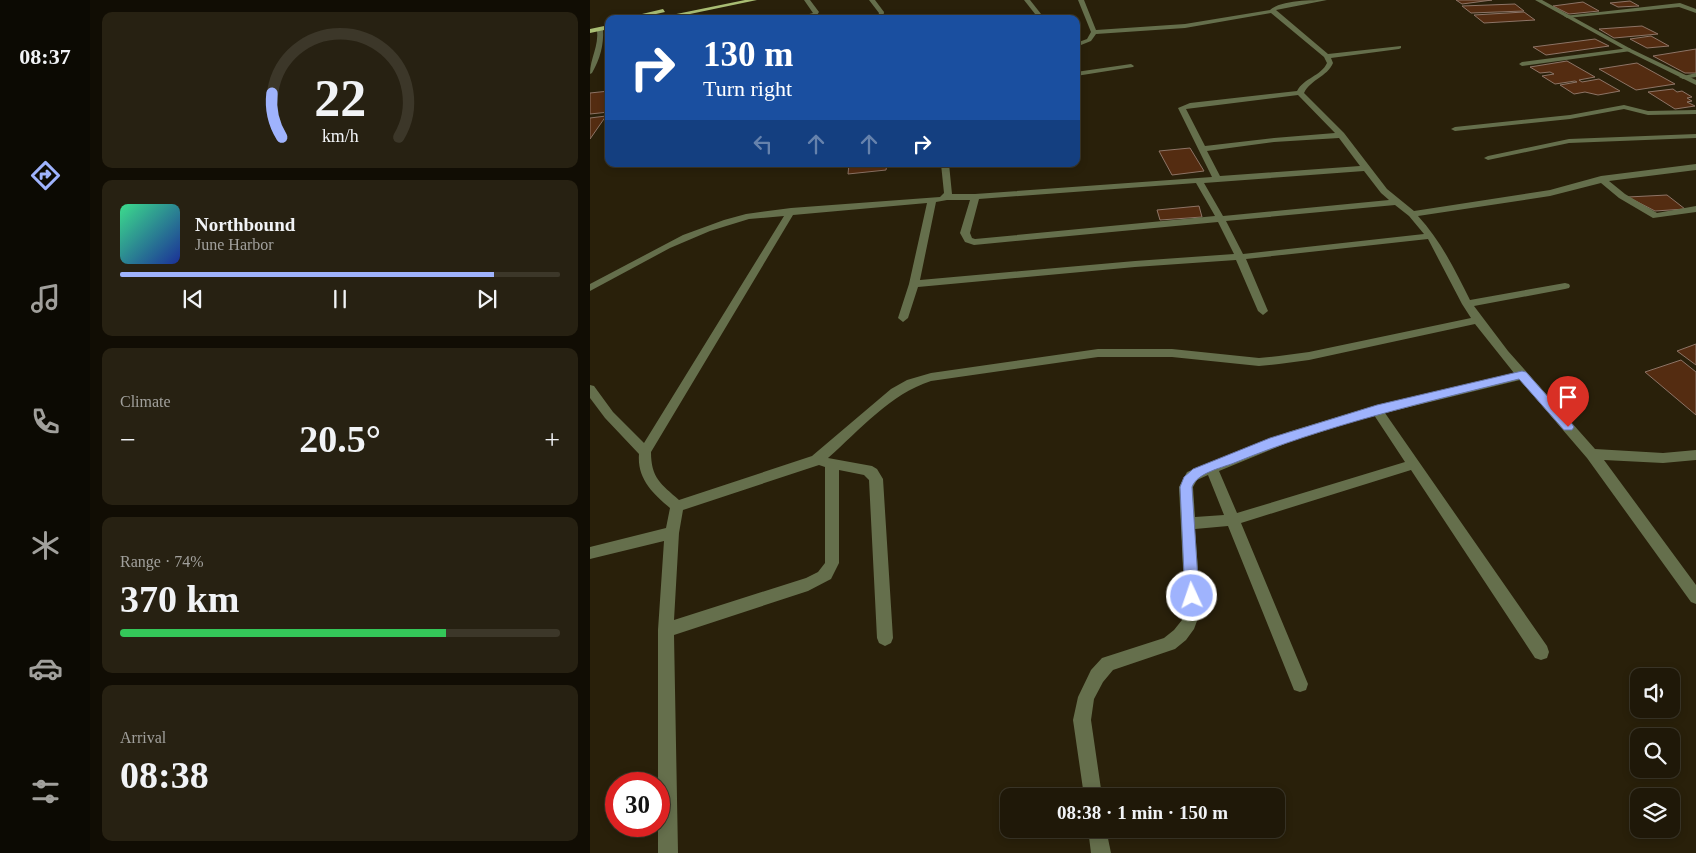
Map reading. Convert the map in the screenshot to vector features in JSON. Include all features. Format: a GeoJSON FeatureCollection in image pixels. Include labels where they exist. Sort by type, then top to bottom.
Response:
{"type":"FeatureCollection","features":[{"type":"Feature","properties":{"kind":"main road"},"geometry":{"type":"LineString","coordinates":[[645,15],[723,0]]}},
{"type":"Feature","properties":{"kind":"main road"},"geometry":{"type":"LineString","coordinates":[[676,15],[754,0]]}},
{"type":"Feature","properties":{"kind":"main road"},"geometry":{"type":"LineString","coordinates":[[590,25],[605,23]]}},
{"type":"Feature","properties":{"kind":"main road"},"geometry":{"type":"LineString","coordinates":[[590,31],[605,28]]}},
{"type":"Feature","properties":{"kind":"street"},"geometry":{"type":"LineString","coordinates":[[807,0],[815,14],[811,15]]}},
{"type":"Feature","properties":{"kind":"street"},"geometry":{"type":"LineString","coordinates":[[872,0],[880,9],[881,15]]}},
{"type":"Feature","properties":{"kind":"street"},"geometry":{"type":"LineString","coordinates":[[1027,0],[1039,15]]}},
{"type":"Feature","properties":{"kind":"street"},"geometry":{"type":"LineString","coordinates":[[1081,0],[1094,32]]}},
{"type":"Feature","properties":{"kind":"street"},"geometry":{"type":"LineString","coordinates":[[1094,32],[1185,26],[1274,7],[1324,0]]}},
{"type":"Feature","properties":{"kind":"street"},"geometry":{"type":"LineString","coordinates":[[1538,0],[1628,50],[1696,83]]}},
{"type":"Feature","properties":{"kind":"street"},"geometry":{"type":"LineString","coordinates":[[1567,16],[1680,5],[1696,11]]}},
{"type":"Feature","properties":{"kind":"street"},"geometry":{"type":"LineString","coordinates":[[1274,7],[1327,56],[1330,63],[1327,70],[1305,84],[1300,93]]}},
{"type":"Feature","properties":{"kind":"street"},"geometry":{"type":"LineString","coordinates":[[1080,43],[1089,40],[1094,32]]}},
{"type":"Feature","properties":{"kind":"street"},"geometry":{"type":"LineString","coordinates":[[1327,56],[1399,47]]}},
{"type":"Feature","properties":{"kind":"street"},"geometry":{"type":"LineString","coordinates":[[1522,64],[1628,50]]}},
{"type":"Feature","properties":{"kind":"street"},"geometry":{"type":"LineString","coordinates":[[1080,73],[1132,66]]}},
{"type":"Feature","properties":{"kind":"street"},"geometry":{"type":"LineString","coordinates":[[1683,76],[1696,75]]}},
{"type":"Feature","properties":{"kind":"street"},"geometry":{"type":"LineString","coordinates":[[1300,93],[1340,135],[1384,191],[1412,214],[1430,236],[1445,259],[1467,304],[1478,320],[1592,454],[1696,597]]}},
{"type":"Feature","properties":{"kind":"street"},"geometry":{"type":"LineString","coordinates":[[1217,178],[1182,111],[1185,106],[1300,93]]}},
{"type":"Feature","properties":{"kind":"street"},"geometry":{"type":"LineString","coordinates":[[1455,129],[1570,117],[1624,107],[1648,113],[1696,112]]}},
{"type":"Feature","properties":{"kind":"street"},"geometry":{"type":"LineString","coordinates":[[1201,149],[1274,140],[1340,135]]}},
{"type":"Feature","properties":{"kind":"street"},"geometry":{"type":"LineString","coordinates":[[1488,158],[1569,141],[1696,136]]}},
{"type":"Feature","properties":{"kind":"street"},"geometry":{"type":"LineString","coordinates":[[945,167],[948,194],[946,197]]}},
{"type":"Feature","properties":{"kind":"street"},"geometry":{"type":"LineString","coordinates":[[1412,214],[1550,192],[1601,179],[1696,167]]}},
{"type":"Feature","properties":{"kind":"street"},"geometry":{"type":"LineString","coordinates":[[590,288],[686,236],[706,227],[749,216],[932,201],[946,197],[975,197],[1366,168]]}},
{"type":"Feature","properties":{"kind":"street"},"geometry":{"type":"LineString","coordinates":[[1198,179],[1222,220],[1263,311]]}},
{"type":"Feature","properties":{"kind":"street"},"geometry":{"type":"LineString","coordinates":[[1601,179],[1622,196],[1656,216],[1696,210]]}},
{"type":"Feature","properties":{"kind":"street"},"geometry":{"type":"LineString","coordinates":[[975,197],[965,233],[968,240],[974,242],[1222,220],[1396,202]]}},
{"type":"Feature","properties":{"kind":"street"},"geometry":{"type":"LineString","coordinates":[[903,318],[914,284],[932,201]]}},
{"type":"Feature","properties":{"kind":"street"},"geometry":{"type":"LineString","coordinates":[[677,506],[660,492],[651,479],[645,468],[645,452],[791,212]]}},
{"type":"Feature","properties":{"kind":"street"},"geometry":{"type":"LineString","coordinates":[[914,284],[1135,264],[1240,257],[1430,236]]}},
{"type":"Feature","properties":{"kind":"street"},"geometry":{"type":"LineString","coordinates":[[1467,304],[1565,286]]}},
{"type":"Feature","properties":{"kind":"street"},"geometry":{"type":"LineString","coordinates":[[666,630],[808,584],[823,577],[830,571],[832,563],[824,462],[895,392],[911,384],[932,376],[1098,353],[1172,353],[1259,362],[1279,360],[1309,356],[1478,320]]}},
{"type":"Feature","properties":{"kind":"street"},"geometry":{"type":"LineString","coordinates":[[1092,788],[1082,720],[1086,697],[1097,676],[1108,664],[1169,644],[1180,635],[1188,624],[1193,610],[1186,487],[1188,481],[1198,473],[1274,441],[1377,410],[1522,374]]}},
{"type":"Feature","properties":{"kind":"street"},"geometry":{"type":"LineString","coordinates":[[590,389],[609,415],[645,452]]}},
{"type":"Feature","properties":{"kind":"street"},"geometry":{"type":"LineString","coordinates":[[1377,410],[1541,652]]}},
{"type":"Feature","properties":{"kind":"street"},"geometry":{"type":"LineString","coordinates":[[1592,454],[1663,458],[1696,455]]}},
{"type":"Feature","properties":{"kind":"street"},"geometry":{"type":"LineString","coordinates":[[677,506],[824,462],[872,472],[876,479],[885,638]]}},
{"type":"Feature","properties":{"kind":"street"},"geometry":{"type":"LineString","coordinates":[[1188,524],[1233,520],[1414,464]]}},
{"type":"Feature","properties":{"kind":"street"},"geometry":{"type":"LineString","coordinates":[[1211,467],[1300,684]]}},
{"type":"Feature","properties":{"kind":"street"},"geometry":{"type":"LineString","coordinates":[[668,853],[666,630],[672,533],[677,506]]}},
{"type":"Feature","properties":{"kind":"street"},"geometry":{"type":"LineString","coordinates":[[590,553],[672,533]]}},
{"type":"Feature","properties":{"kind":"street"},"geometry":{"type":"LineString","coordinates":[[1098,838],[1098,852]]}},
{"type":"Feature","properties":{"kind":"lane"},"geometry":{"type":"LineString","coordinates":[[590,72],[596,60],[601,40],[600,29]]}},
{"type":"Feature","properties":{"kind":"building"},"geometry":{"type":"Polygon","coordinates":[[[1456,0],[1492,0],[1462,4],[1456,0]]]}},
{"type":"Feature","properties":{"kind":"building"},"geometry":{"type":"Polygon","coordinates":[[[1630,1],[1639,6],[1618,7],[1610,3],[1630,1]]]}},
{"type":"Feature","properties":{"kind":"building"},"geometry":{"type":"Polygon","coordinates":[[[1583,2],[1599,11],[1569,14],[1553,6],[1583,2]]]}},
{"type":"Feature","properties":{"kind":"building"},"geometry":{"type":"Polygon","coordinates":[[[1515,4],[1524,11],[1471,13],[1462,6],[1515,4]]]}},
{"type":"Feature","properties":{"kind":"building"},"geometry":{"type":"Polygon","coordinates":[[[1524,12],[1535,20],[1484,23],[1474,15],[1524,12]]]}},
{"type":"Feature","properties":{"kind":"building"},"geometry":{"type":"Polygon","coordinates":[[[1642,26],[1658,34],[1614,38],[1599,29],[1642,26]]]}},
{"type":"Feature","properties":{"kind":"building"},"geometry":{"type":"Polygon","coordinates":[[[1651,36],[1669,46],[1647,48],[1630,39],[1651,36]]]}},
{"type":"Feature","properties":{"kind":"building"},"geometry":{"type":"Polygon","coordinates":[[[1595,39],[1609,46],[1546,55],[1533,47],[1595,39]]]}},
{"type":"Feature","properties":{"kind":"building"},"geometry":{"type":"Polygon","coordinates":[[[1696,49],[1696,73],[1685,73],[1653,56],[1696,49]]]}},
{"type":"Feature","properties":{"kind":"building"},"geometry":{"type":"Polygon","coordinates":[[[1567,61],[1595,77],[1579,80],[1582,82],[1599,79],[1620,91],[1598,95],[1585,92],[1574,94],[1560,85],[1577,82],[1555,84],[1542,76],[1554,74],[1550,72],[1540,73],[1530,67],[1567,61]]]}},
{"type":"Feature","properties":{"kind":"building"},"geometry":{"type":"Polygon","coordinates":[[[1637,63],[1675,84],[1636,90],[1599,69],[1637,63]]]}},
{"type":"Feature","properties":{"kind":"building"},"geometry":{"type":"Polygon","coordinates":[[[1673,89],[1677,92],[1682,91],[1692,97],[1687,98],[1692,101],[1687,102],[1695,106],[1675,109],[1648,92],[1673,89]]]}},
{"type":"Feature","properties":{"kind":"building"},"geometry":{"type":"Polygon","coordinates":[[[605,91],[605,112],[590,114],[590,93],[605,91]]]}},
{"type":"Feature","properties":{"kind":"building"},"geometry":{"type":"Polygon","coordinates":[[[605,116],[590,139],[590,118],[605,116]]]}},
{"type":"Feature","properties":{"kind":"building"},"geometry":{"type":"Polygon","coordinates":[[[1190,148],[1204,171],[1172,175],[1159,151],[1190,148]]]}},
{"type":"Feature","properties":{"kind":"building"},"geometry":{"type":"Polygon","coordinates":[[[849,167],[886,167],[886,170],[848,174],[849,167]]]}},
{"type":"Feature","properties":{"kind":"building"},"geometry":{"type":"Polygon","coordinates":[[[1667,195],[1685,209],[1655,211],[1628,197],[1667,195]]]}},
{"type":"Feature","properties":{"kind":"building"},"geometry":{"type":"Polygon","coordinates":[[[1199,206],[1202,217],[1160,220],[1157,210],[1199,206]]]}},
{"type":"Feature","properties":{"kind":"building"},"geometry":{"type":"Polygon","coordinates":[[[1696,344],[1696,365],[1677,351],[1696,344]]]}},
{"type":"Feature","properties":{"kind":"building"},"geometry":{"type":"Polygon","coordinates":[[[1681,360],[1696,372],[1696,415],[1645,372],[1681,360]]]}},
{"type":"Feature","properties":{"kind":"route"},"geometry":{"type":"LineString","coordinates":[[1192,596],[1186,487],[1192,476],[1198,473],[1274,441],[1377,410],[1522,374],[1568,427]]}}]}
